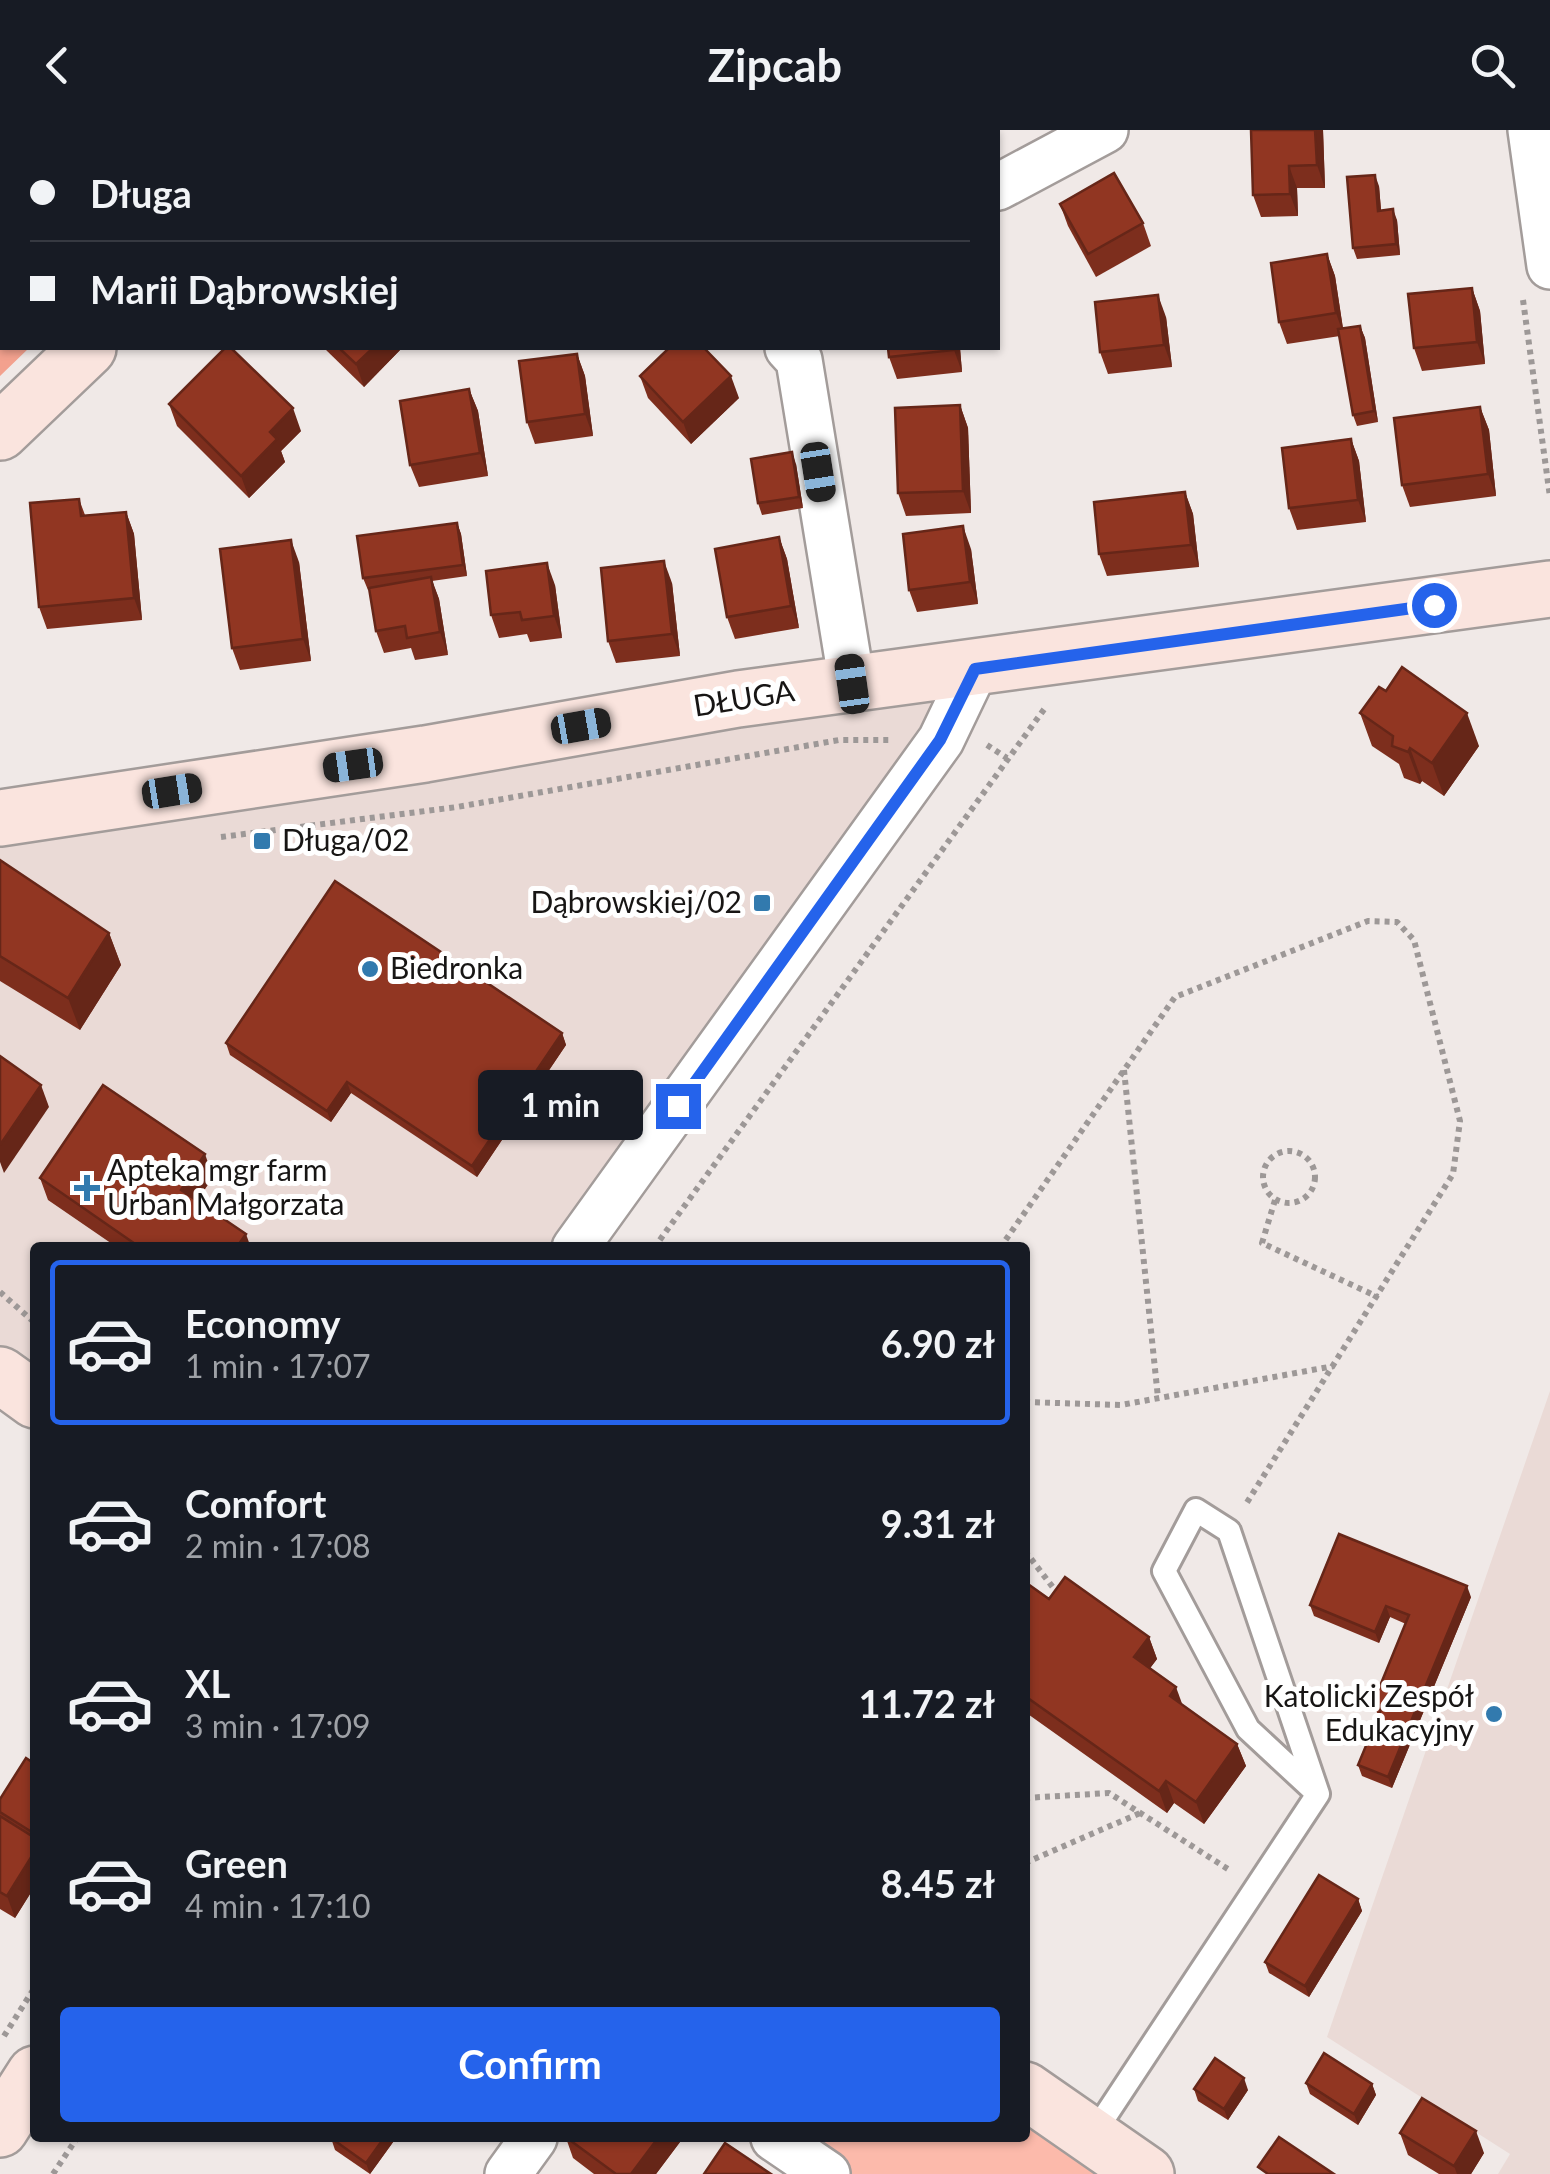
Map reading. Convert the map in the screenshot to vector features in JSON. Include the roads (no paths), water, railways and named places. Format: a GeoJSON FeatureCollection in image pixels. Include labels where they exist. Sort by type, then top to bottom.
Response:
{"type":"FeatureCollection","features":[{"type":"Feature","properties":{"kind":"street"},"geometry":{"type":"LineString","coordinates":[[1000,186],[1105,130]]}},
{"type":"Feature","properties":{"kind":"street"},"geometry":{"type":"LineString","coordinates":[[1530,130],[1536,275]]}},
{"type":"Feature","properties":{"kind":"street"},"geometry":{"type":"LineString","coordinates":[[0,432],[86,350]]}},
{"type":"Feature","properties":{"kind":"street"},"geometry":{"type":"LineString","coordinates":[[790,350],[799,360],[852,684]]}},
{"type":"Feature","properties":{"kind":"street","name":"DŁUGA"},"geometry":{"type":"LineString","coordinates":[[0,818],[425,754],[738,698],[1550,589]]}},
{"type":"Feature","properties":{"kind":"street"},"geometry":{"type":"LineString","coordinates":[[580,1242],[940,740],[975,669]]}},
{"type":"Feature","properties":{"kind":"street"},"geometry":{"type":"LineString","coordinates":[[0,1375],[30,1396]]}},
{"type":"Feature","properties":{"kind":"street"},"geometry":{"type":"LineString","coordinates":[[0,2129],[30,2082]]}},
{"type":"Feature","properties":{"kind":"street"},"geometry":{"type":"LineString","coordinates":[[1030,2093],[1146,2174]]}},
{"type":"Feature","properties":{"kind":"street"},"geometry":{"type":"LineString","coordinates":[[508,2174],[531,2142]]}},
{"type":"Feature","properties":{"kind":"street"},"geometry":{"type":"LineString","coordinates":[[780,2142],[827,2174]]}},
{"type":"Feature","properties":{"kind":"lane"},"geometry":{"type":"LineString","coordinates":[[1196,1510],[1229,1531],[1318,1794],[1248,1729],[1164,1571],[1196,1510]]}},
{"type":"Feature","properties":{"kind":"lane"},"geometry":{"type":"LineString","coordinates":[[1092,2136],[1318,1794]]}},
{"type":"Feature","properties":{"kind":"place","name":"Długa/02"},"geometry":{"type":"Point","coordinates":[262,841]}},
{"type":"Feature","properties":{"kind":"place","name":"Dąbrowskiej/02"},"geometry":{"type":"Point","coordinates":[762,903]}},
{"type":"Feature","properties":{"kind":"place","name":"Biedronka"},"geometry":{"type":"Point","coordinates":[370,969]}},
{"type":"Feature","properties":{"kind":"place","name":"Apteka mgr farm Urban Małgorzata"},"geometry":{"type":"Point","coordinates":[87,1188]}},
{"type":"Feature","properties":{"kind":"place","name":"Katolicki Zespół Edukacyjny"},"geometry":{"type":"Point","coordinates":[1494,1714]}}]}
